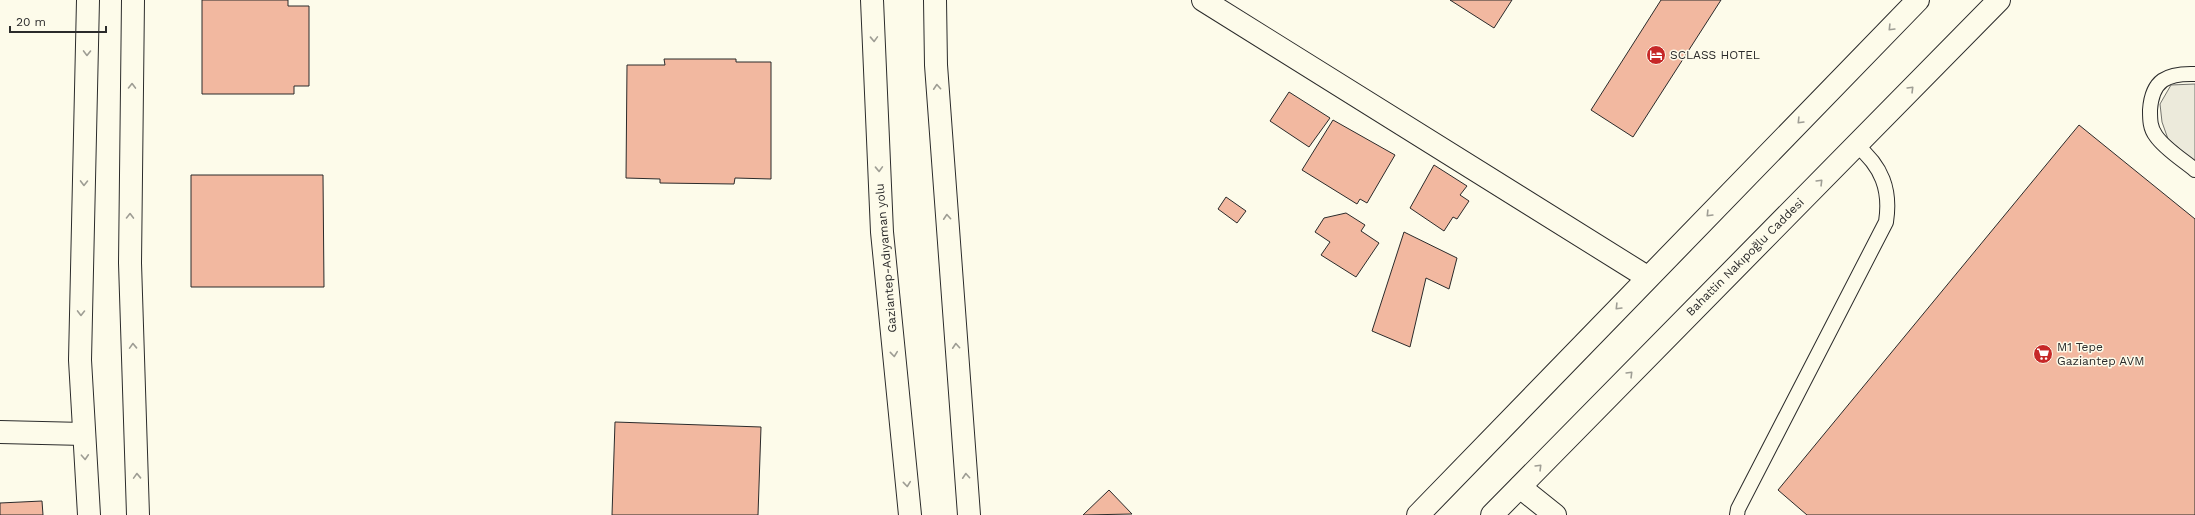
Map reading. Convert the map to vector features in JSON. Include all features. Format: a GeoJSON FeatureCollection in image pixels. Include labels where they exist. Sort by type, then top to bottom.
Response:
{"type":"FeatureCollection","features":[{"type":"Feature","properties":{"kind":"main road"},"geometry":{"type":"LineString","coordinates":[[88,0],[80,360],[89,515]]}},
{"type":"Feature","properties":{"kind":"main road"},"geometry":{"type":"LineString","coordinates":[[133,0],[130,263],[138,515]]}},
{"type":"Feature","properties":{"kind":"main road","name":"Gaziantep-Adıyaman yolu"},"geometry":{"type":"LineString","coordinates":[[872,0],[882,232],[910,515]]}},
{"type":"Feature","properties":{"kind":"main road"},"geometry":{"type":"LineString","coordinates":[[935,0],[936,65],[969,515]]}},
{"type":"Feature","properties":{"kind":"main road"},"geometry":{"type":"LineString","coordinates":[[1203,0],[1647,277]]}},
{"type":"Feature","properties":{"kind":"main road"},"geometry":{"type":"LineString","coordinates":[[1418,515],[1647,277],[1918,0]]}},
{"type":"Feature","properties":{"kind":"main road","name":"Bahattin Nakıpoğlu Caddesi"},"geometry":{"type":"LineString","coordinates":[[1492,515],[1999,0]]}},
{"type":"Feature","properties":{"kind":"main road"},"geometry":{"type":"LineString","coordinates":[[0,432],[84,434]]}},
{"type":"Feature","properties":{"kind":"main road"},"geometry":{"type":"LineString","coordinates":[[1520,486],[1555,515]]}},
{"type":"Feature","properties":{"kind":"lane"},"geometry":{"type":"LineString","coordinates":[[2195,74],[2179,73],[2168,77],[2159,84],[2151,97],[2150,122],[2151,129],[2159,141],[2195,170]]}},
{"type":"Feature","properties":{"kind":"lane"},"geometry":{"type":"LineString","coordinates":[[1737,515],[1738,509],[1886,222],[1888,206],[1887,189],[1883,176],[1871,159],[1856,145]]}},
{"type":"Feature","properties":{"kind":"shaded area"},"geometry":{"type":"Polygon","coordinates":[[[2195,84],[2195,162],[2168,139],[2162,122],[2160,104],[2171,85],[2195,84]]]}},
{"type":"Feature","properties":{"kind":"building"},"geometry":{"type":"Polygon","coordinates":[[[202,0],[288,0],[288,6],[309,6],[309,86],[294,86],[294,94],[202,94],[202,0]]]}},
{"type":"Feature","properties":{"kind":"building"},"geometry":{"type":"Polygon","coordinates":[[[1450,0],[1512,0],[1494,28],[1450,0]]]}},
{"type":"Feature","properties":{"kind":"building","name":"SCLASS HOTEL"},"geometry":{"type":"Polygon","coordinates":[[[1661,0],[1721,0],[1633,137],[1591,110],[1661,0]]]}},
{"type":"Feature","properties":{"kind":"building"},"geometry":{"type":"Polygon","coordinates":[[[664,59],[736,59],[736,62],[771,62],[771,179],[735,178],[734,184],[660,183],[660,179],[626,178],[627,65],[665,65],[664,59]]]}},
{"type":"Feature","properties":{"kind":"building"},"geometry":{"type":"Polygon","coordinates":[[[1289,92],[1330,118],[1309,147],[1270,121],[1289,92]]]}},
{"type":"Feature","properties":{"kind":"building"},"geometry":{"type":"Polygon","coordinates":[[[1333,120],[1395,155],[1367,203],[1360,199],[1357,204],[1302,170],[1333,120]]]}},
{"type":"Feature","properties":{"kind":"building","name":"M1 Tepe Gaziantep AVM"},"geometry":{"type":"Polygon","coordinates":[[[2079,125],[2195,219],[2195,515],[1807,515],[1778,490],[2079,125]]]}},
{"type":"Feature","properties":{"kind":"building"},"geometry":{"type":"Polygon","coordinates":[[[1434,165],[1467,186],[1460,195],[1469,201],[1457,219],[1453,217],[1444,231],[1410,208],[1434,165]]]}},
{"type":"Feature","properties":{"kind":"building"},"geometry":{"type":"Polygon","coordinates":[[[191,175],[323,175],[324,287],[191,287],[191,175]]]}},
{"type":"Feature","properties":{"kind":"building"},"geometry":{"type":"Polygon","coordinates":[[[1226,197],[1246,211],[1237,223],[1218,209],[1226,197]]]}},
{"type":"Feature","properties":{"kind":"building"},"geometry":{"type":"Polygon","coordinates":[[[1346,213],[1365,225],[1361,231],[1379,243],[1356,277],[1321,255],[1330,242],[1315,232],[1324,218],[1346,213]]]}},
{"type":"Feature","properties":{"kind":"building"},"geometry":{"type":"Polygon","coordinates":[[[1404,232],[1457,258],[1449,289],[1426,278],[1410,347],[1372,331],[1404,232]]]}},
{"type":"Feature","properties":{"kind":"building"},"geometry":{"type":"Polygon","coordinates":[[[615,422],[761,427],[758,515],[612,515],[615,422]]]}},
{"type":"Feature","properties":{"kind":"building"},"geometry":{"type":"Polygon","coordinates":[[[1109,490],[1132,514],[1083,515],[1109,490]]]}},
{"type":"Feature","properties":{"kind":"building"},"geometry":{"type":"Polygon","coordinates":[[[42,501],[43,515],[0,515],[0,503],[42,501]]]}},
{"type":"Feature","properties":{"kind":"place","name":"SCLASS HOTEL"},"geometry":{"type":"Point","coordinates":[1656,55]}},
{"type":"Feature","properties":{"kind":"place","name":"M1 Tepe Gaziantep AVM"},"geometry":{"type":"Point","coordinates":[2043,354]}}]}
